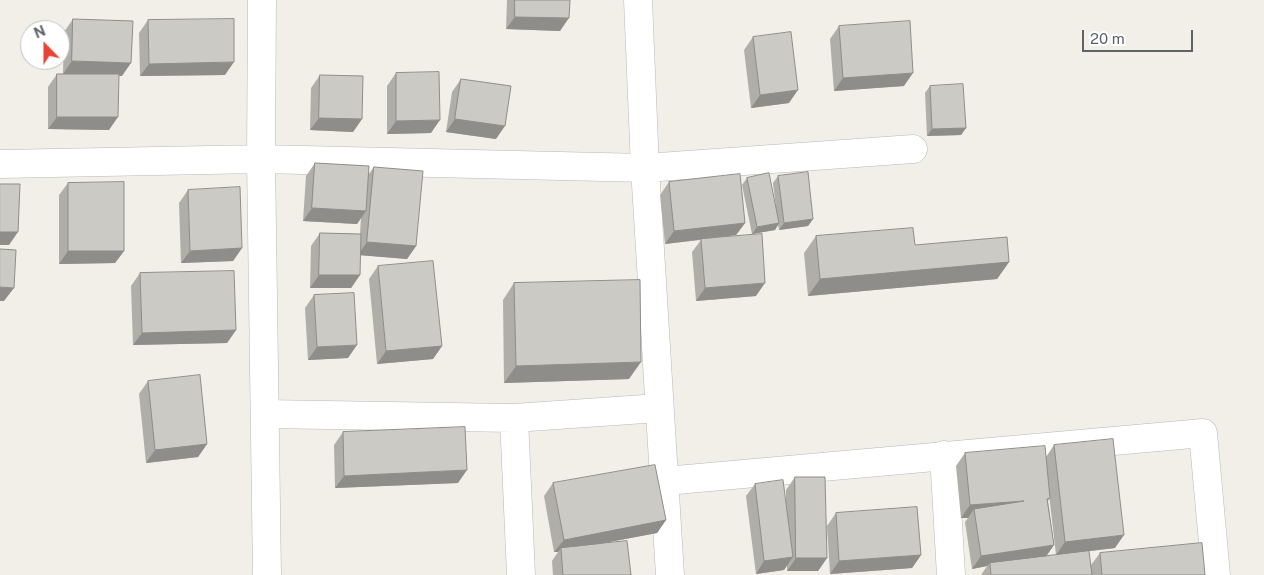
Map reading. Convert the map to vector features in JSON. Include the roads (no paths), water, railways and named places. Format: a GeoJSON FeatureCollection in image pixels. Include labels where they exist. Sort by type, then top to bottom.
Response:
{"type":"FeatureCollection","features":[{"type":"Feature","properties":{"kind":"street"},"geometry":{"type":"LineString","coordinates":[[262,0],[261,159],[267,575]]}},
{"type":"Feature","properties":{"kind":"street"},"geometry":{"type":"LineString","coordinates":[[638,0],[645,168],[670,575]]}},
{"type":"Feature","properties":{"kind":"street"},"geometry":{"type":"LineString","coordinates":[[0,164],[261,159],[645,168],[913,149]]}},
{"type":"Feature","properties":{"kind":"street"},"geometry":{"type":"LineString","coordinates":[[265,414],[514,418],[659,408]]}},
{"type":"Feature","properties":{"kind":"street"},"geometry":{"type":"LineString","coordinates":[[514,418],[521,575]]}},
{"type":"Feature","properties":{"kind":"street"},"geometry":{"type":"LineString","coordinates":[[665,481],[1203,433],[1216,575]]}},
{"type":"Feature","properties":{"kind":"street"},"geometry":{"type":"LineString","coordinates":[[944,455],[952,575]]}}]}
